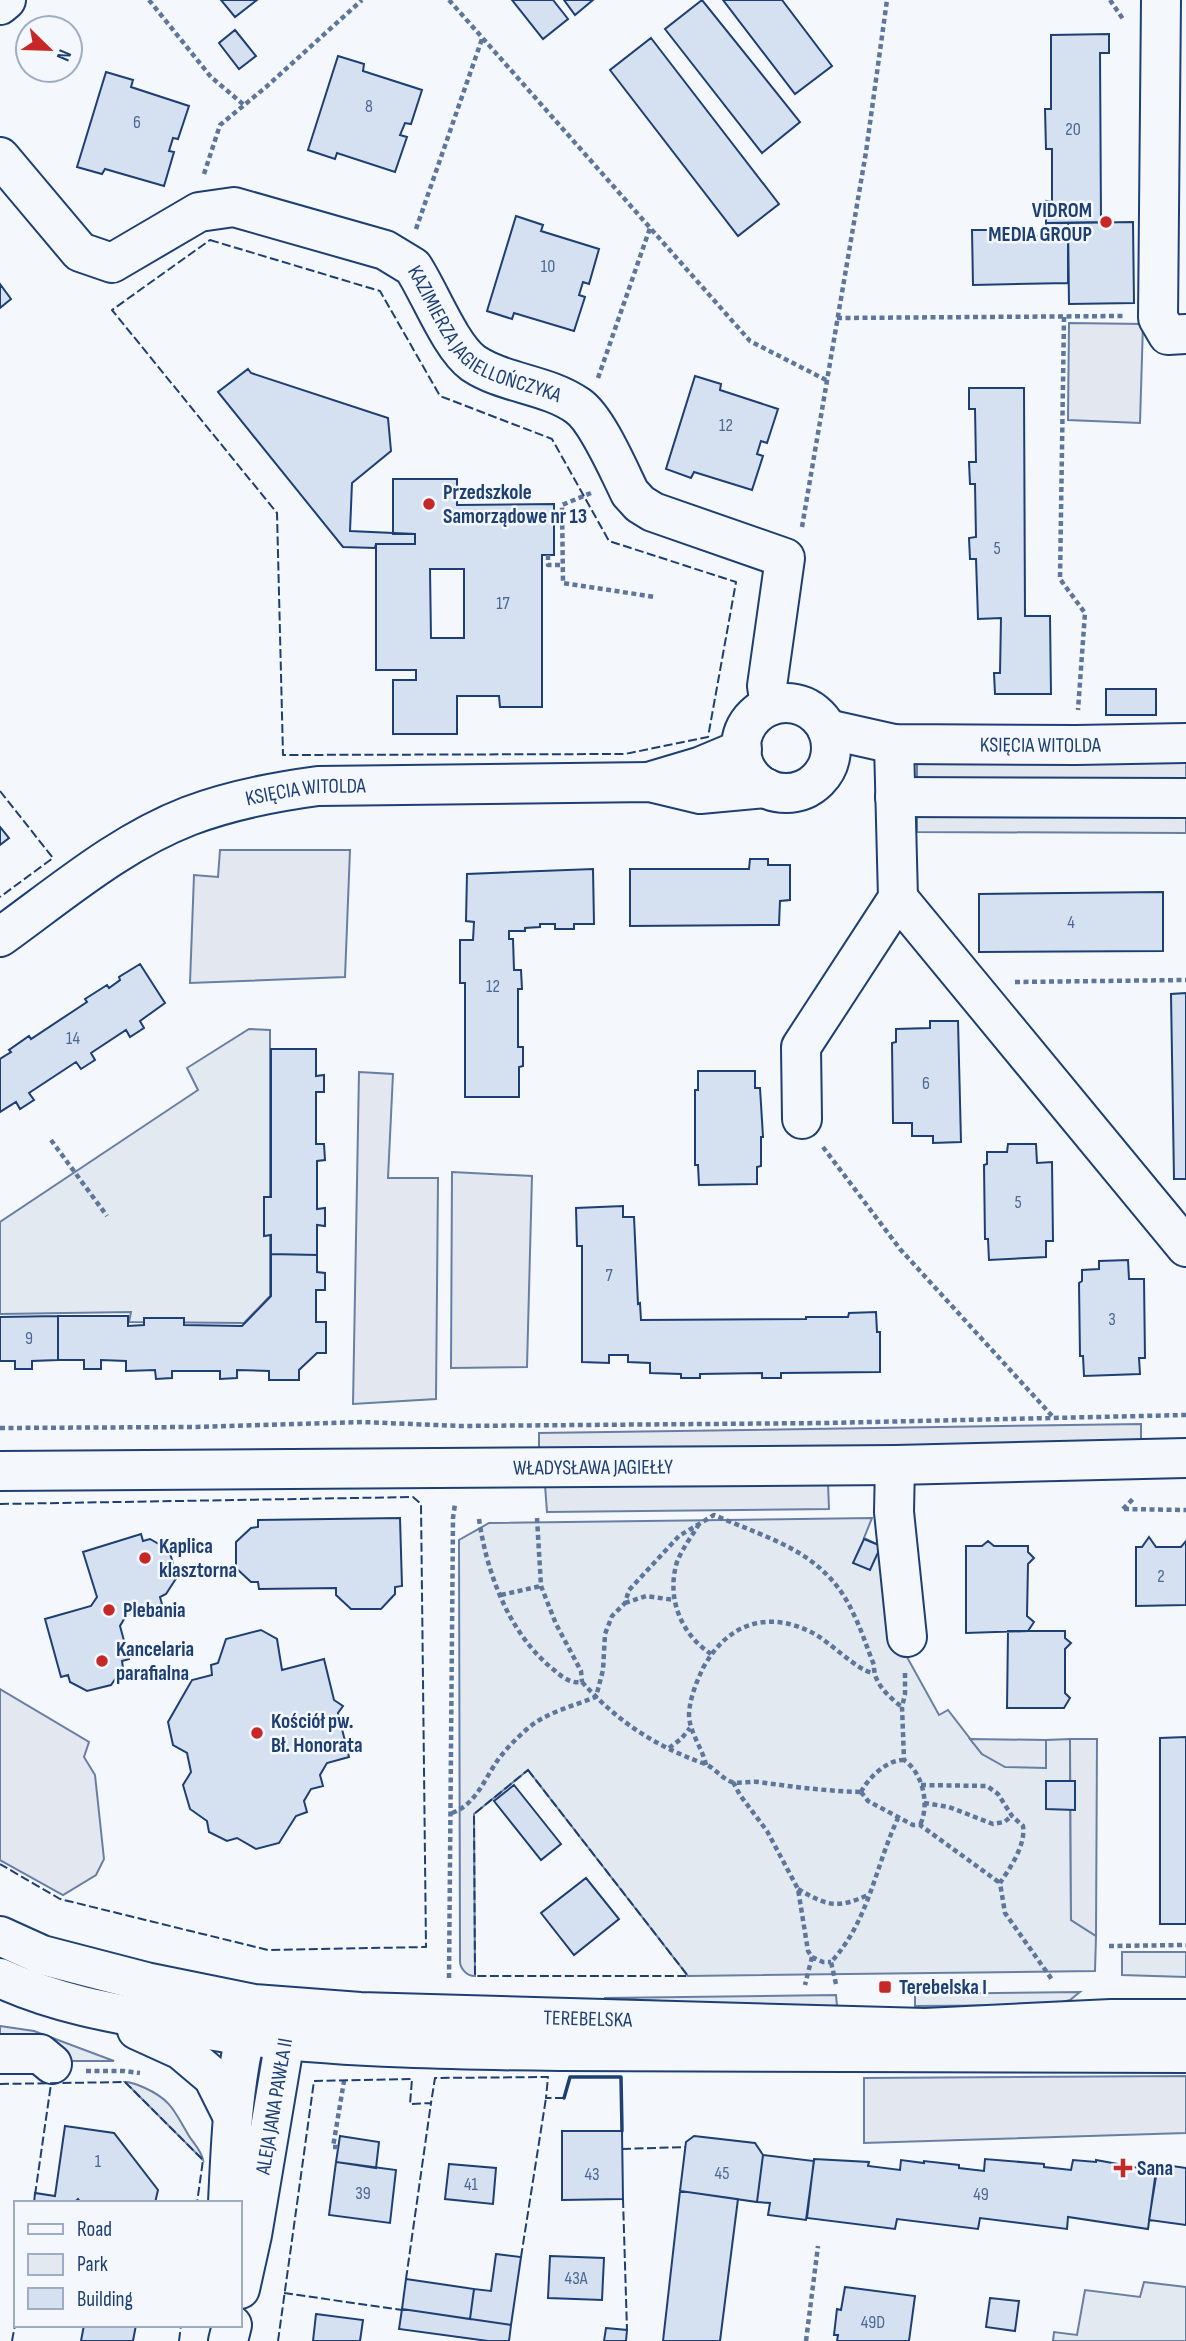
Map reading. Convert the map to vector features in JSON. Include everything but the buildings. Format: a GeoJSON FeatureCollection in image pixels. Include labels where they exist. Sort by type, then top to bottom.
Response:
{"type":"FeatureCollection","features":[{"type":"Feature","properties":{"kind":"street"},"geometry":{"type":"LineString","coordinates":[[0,5],[6,0]]}},
{"type":"Feature","properties":{"kind":"street"},"geometry":{"type":"LineString","coordinates":[[1161,0],[1158,318],[1168,335],[1186,334]]}},
{"type":"Feature","properties":{"kind":"street","name":"KAZIMIERZA JAGIELLOŃCZYKA"},"geometry":{"type":"LineString","coordinates":[[0,157],[80,252],[112,263],[199,212],[234,207],[385,250],[413,268],[459,348],[472,362],[486,370],[568,400],[586,412],[639,504],[653,512],[785,558]]}},
{"type":"Feature","properties":{"kind":"street"},"geometry":{"type":"LineString","coordinates":[[771,706],[767,686],[785,558]]}},
{"type":"Feature","properties":{"kind":"street"},"geometry":{"type":"LineString","coordinates":[[787,703],[803,706],[818,715],[827,729],[831,748],[827,767],[819,779],[807,788],[794,792],[779,792],[766,788],[748,772],[742,749],[749,723],[758,713],[771,706],[787,703]]}},
{"type":"Feature","properties":{"kind":"street","name":"KSIĘCIA WITOLDA"},"geometry":{"type":"LineString","coordinates":[[827,729],[894,744],[1076,746],[1186,743]]}},
{"type":"Feature","properties":{"kind":"street"},"geometry":{"type":"LineString","coordinates":[[802,1119],[801,1047],[898,898],[894,744]]}},
{"type":"Feature","properties":{"kind":"street","name":"KSIĘCIA WITOLDA"},"geometry":{"type":"LineString","coordinates":[[827,767],[894,744]]}},
{"type":"Feature","properties":{"kind":"street","name":"KSIĘCIA WITOLDA"},"geometry":{"type":"LineString","coordinates":[[650,782],[699,767],[742,749]]}},
{"type":"Feature","properties":{"kind":"street","name":"KSIĘCIA WITOLDA"},"geometry":{"type":"LineString","coordinates":[[0,937],[101,864],[142,839],[187,817],[232,801],[271,792],[330,786],[650,782],[699,794],[766,788]]}},
{"type":"Feature","properties":{"kind":"street"},"geometry":{"type":"LineString","coordinates":[[895,797],[1186,798]]}},
{"type":"Feature","properties":{"kind":"street"},"geometry":{"type":"LineString","coordinates":[[898,898],[1186,1247]]}},
{"type":"Feature","properties":{"kind":"street","name":"WŁADYSŁAWA JAGIEŁŁY"},"geometry":{"type":"LineString","coordinates":[[0,1471],[895,1465],[1186,1458]]}},
{"type":"Feature","properties":{"kind":"street"},"geometry":{"type":"LineString","coordinates":[[895,1465],[894,1512],[907,1637]]}},
{"type":"Feature","properties":{"kind":"street","name":"TEREBELSKA"},"geometry":{"type":"LineString","coordinates":[[0,1936],[42,1955],[268,2022],[360,2012],[925,2028],[1186,2018]]}},
{"type":"Feature","properties":{"kind":"street","name":"TEREBELSKA"},"geometry":{"type":"LineString","coordinates":[[0,1978],[48,1997],[93,2010],[181,2050],[213,2077],[232,2115]]}},
{"type":"Feature","properties":{"kind":"street","name":"TEREBELSKA"},"geometry":{"type":"LineString","coordinates":[[93,2010],[268,2022],[520,2051],[1186,2053]]}},
{"type":"Feature","properties":{"kind":"street","name":"ALEJA JANA PAWŁA II"},"geometry":{"type":"LineString","coordinates":[[229,2201],[232,2115],[268,2022]]}},
{"type":"Feature","properties":{"kind":"street","name":"ALEJA JANA PAWŁA II"},"geometry":{"type":"LineString","coordinates":[[242,2280],[252,2235],[268,2022]]}},
{"type":"Feature","properties":{"kind":"street"},"geometry":{"type":"LineString","coordinates":[[0,2054],[40,2054],[64,2068]]}},
{"type":"Feature","properties":{"kind":"path"},"geometry":{"type":"LineString","coordinates":[[149,0],[211,76],[244,105]]}},
{"type":"Feature","properties":{"kind":"path"},"geometry":{"type":"LineString","coordinates":[[199,212],[197,195],[220,125],[362,0]]}},
{"type":"Feature","properties":{"kind":"path"},"geometry":{"type":"LineString","coordinates":[[449,0],[750,341],[826,380]]}},
{"type":"Feature","properties":{"kind":"path"},"geometry":{"type":"LineString","coordinates":[[785,558],[800,538],[866,152],[887,0]]}},
{"type":"Feature","properties":{"kind":"path"},"geometry":{"type":"LineString","coordinates":[[404,260],[482,38]]}},
{"type":"Feature","properties":{"kind":"path"},"geometry":{"type":"LineString","coordinates":[[586,412],[650,227]]}},
{"type":"Feature","properties":{"kind":"path"},"geometry":{"type":"LineString","coordinates":[[837,318],[1129,316]]}},
{"type":"Feature","properties":{"kind":"path"},"geometry":{"type":"LineString","coordinates":[[1064,317],[1060,579],[1084,613],[1076,746]]}},
{"type":"Feature","properties":{"kind":"path"},"geometry":{"type":"LineString","coordinates":[[623,479],[562,505],[563,583],[655,597]]}},
{"type":"Feature","properties":{"kind":"path"},"geometry":{"type":"LineString","coordinates":[[548,555],[548,565],[563,565]]}},
{"type":"Feature","properties":{"kind":"path"},"geometry":{"type":"LineString","coordinates":[[965,982],[1186,980]]}},
{"type":"Feature","properties":{"kind":"path"},"geometry":{"type":"LineString","coordinates":[[802,1119],[900,1249],[1054,1418]]}},
{"type":"Feature","properties":{"kind":"path"},"geometry":{"type":"LineString","coordinates":[[51,1140],[107,1216]]}},
{"type":"Feature","properties":{"kind":"path"},"geometry":{"type":"LineString","coordinates":[[0,1428],[193,1427],[362,1422],[460,1426],[1186,1415]]}},
{"type":"Feature","properties":{"kind":"path"},"geometry":{"type":"LineString","coordinates":[[448,1982],[452,1814],[453,1518],[456,1498]]}},
{"type":"Feature","properties":{"kind":"path"},"geometry":{"type":"LineString","coordinates":[[1123,1509],[1186,1510]]}},
{"type":"Feature","properties":{"kind":"path"},"geometry":{"type":"LineString","coordinates":[[625,1603],[626,1594],[639,1576],[678,1536],[714,1515],[794,1548],[813,1561],[839,1588],[855,1615],[874,1665],[873,1673],[891,1699],[902,1707]]}},
{"type":"Feature","properties":{"kind":"path"},"geometry":{"type":"LineString","coordinates":[[537,1518],[541,1586],[556,1624],[581,1671],[582,1682],[626,1724],[733,1782],[767,1831],[798,1889],[808,1951],[812,1957],[822,1962],[831,1962]]}},
{"type":"Feature","properties":{"kind":"path"},"geometry":{"type":"LineString","coordinates":[[479,1519],[483,1549],[513,1623],[537,1654],[568,1680],[582,1682]]}},
{"type":"Feature","properties":{"kind":"path"},"geometry":{"type":"LineString","coordinates":[[700,1521],[677,1562],[674,1600],[684,1627],[695,1642],[711,1654]]}},
{"type":"Feature","properties":{"kind":"path"},"geometry":{"type":"LineString","coordinates":[[500,1595],[541,1586]]}},
{"type":"Feature","properties":{"kind":"path"},"geometry":{"type":"LineString","coordinates":[[596,1697],[603,1670],[605,1634],[612,1616],[625,1603],[646,1596],[674,1600]]}},
{"type":"Feature","properties":{"kind":"path"},"geometry":{"type":"LineString","coordinates":[[706,1765],[700,1745],[690,1728],[690,1703],[694,1688],[711,1654],[728,1636],[746,1625],[780,1622],[811,1632],[829,1642],[865,1672],[873,1673]]}},
{"type":"Feature","properties":{"kind":"path"},"geometry":{"type":"LineString","coordinates":[[907,1637],[902,1707],[904,1760],[915,1771],[921,1785],[924,1813],[920,1825]]}},
{"type":"Feature","properties":{"kind":"path"},"geometry":{"type":"LineString","coordinates":[[452,1814],[471,1802],[499,1758],[529,1727],[596,1697]]}},
{"type":"Feature","properties":{"kind":"path"},"geometry":{"type":"LineString","coordinates":[[669,1748],[690,1728]]}},
{"type":"Feature","properties":{"kind":"path"},"geometry":{"type":"LineString","coordinates":[[861,1792],[870,1779],[884,1768],[896,1760],[904,1760]]}},
{"type":"Feature","properties":{"kind":"path"},"geometry":{"type":"LineString","coordinates":[[733,1782],[861,1792],[868,1801],[898,1818],[913,1825],[920,1825],[1000,1882],[1005,1913],[1054,1982]]}},
{"type":"Feature","properties":{"kind":"path"},"geometry":{"type":"LineString","coordinates":[[921,1785],[988,1786],[998,1794],[1012,1816],[1023,1826],[1023,1837],[1007,1873],[1000,1882]]}},
{"type":"Feature","properties":{"kind":"path"},"geometry":{"type":"LineString","coordinates":[[924,1803],[949,1807],[993,1824],[1004,1822],[1012,1816]]}},
{"type":"Feature","properties":{"kind":"path"},"geometry":{"type":"LineString","coordinates":[[831,1962],[857,1928],[877,1877],[886,1843],[898,1818]]}},
{"type":"Feature","properties":{"kind":"path"},"geometry":{"type":"LineString","coordinates":[[798,1889],[825,1903],[835,1905],[869,1895]]}},
{"type":"Feature","properties":{"kind":"path"},"geometry":{"type":"LineString","coordinates":[[1108,1946],[1186,1945]]}},
{"type":"Feature","properties":{"kind":"path"},"geometry":{"type":"LineString","coordinates":[[805,1984],[812,1957]]}},
{"type":"Feature","properties":{"kind":"path"},"geometry":{"type":"LineString","coordinates":[[831,1962],[836,1984]]}},
{"type":"Feature","properties":{"kind":"path"},"geometry":{"type":"LineString","coordinates":[[64,2068],[144,2074]]}},
{"type":"Feature","properties":{"kind":"path"},"geometry":{"type":"LineString","coordinates":[[338,2147],[333,2147],[346,2073]]}},
{"type":"Feature","properties":{"kind":"path"},"geometry":{"type":"LineString","coordinates":[[806,2341],[818,2246]]}},
{"type":"Feature","properties":{"kind":"green space"},"geometry":{"type":"Polygon","coordinates":[[[249,1029],[270,1030],[270,1296],[244,1323],[129,1322],[131,1312],[0,1314],[0,1222],[198,1090],[187,1068],[249,1029]]]}},
{"type":"Feature","properties":{"kind":"green space"},"geometry":{"type":"Polygon","coordinates":[[[872,1518],[864,1538],[889,1550],[897,1639],[939,1715],[948,1710],[982,1754],[1045,1768],[1046,1740],[1070,1739],[1071,1920],[1096,1936],[1095,1971],[688,1976],[528,1770],[474,1814],[475,1976],[466,1973],[460,1961],[459,1540],[489,1523],[872,1518]]]}},
{"type":"Feature","properties":{"kind":"green space"},"geometry":{"type":"Polygon","coordinates":[[[1122,1952],[1186,1952],[1186,1977],[1122,1975],[1122,1952]]]}},
{"type":"Feature","properties":{"kind":"green space"},"geometry":{"type":"Polygon","coordinates":[[[1080,1992],[1070,2000],[1050,2005],[915,2006],[915,1994],[1080,1992]]]}},
{"type":"Feature","properties":{"kind":"green space"},"geometry":{"type":"Polygon","coordinates":[[[836,1995],[837,2006],[754,2006],[604,1998],[836,1995]]]}},
{"type":"Feature","properties":{"kind":"green space"},"geometry":{"type":"Polygon","coordinates":[[[0,2026],[34,2031],[114,2061],[61,2061],[41,2041],[28,2036],[0,2034],[0,2026]]]}},
{"type":"Feature","properties":{"kind":"green space"},"geometry":{"type":"Polygon","coordinates":[[[125,2082],[145,2088],[167,2102],[203,2160],[125,2082]]]}},
{"type":"Feature","properties":{"kind":"green space"},"geometry":{"type":"Polygon","coordinates":[[[1144,2282],[1186,2287],[1186,2341],[1053,2341],[1054,2332],[1077,2335],[1085,2290],[1140,2297],[1144,2282]]]}},
{"type":"Feature","properties":{"kind":"shaded area"},"geometry":{"type":"Polygon","coordinates":[[[1069,323],[1143,324],[1140,423],[1068,420],[1069,323]]]}},
{"type":"Feature","properties":{"kind":"shaded area"},"geometry":{"type":"Polygon","coordinates":[[[917,760],[1186,760],[1186,833],[917,832],[917,760]]]}},
{"type":"Feature","properties":{"kind":"shaded area"},"geometry":{"type":"Polygon","coordinates":[[[220,850],[350,850],[345,977],[190,983],[194,875],[218,877],[220,850]]]}},
{"type":"Feature","properties":{"kind":"shaded area"},"geometry":{"type":"Polygon","coordinates":[[[359,1072],[393,1074],[388,1178],[438,1178],[436,1399],[353,1404],[359,1072]]]}},
{"type":"Feature","properties":{"kind":"shaded area"},"geometry":{"type":"Polygon","coordinates":[[[452,1172],[532,1176],[527,1367],[451,1368],[452,1172]]]}},
{"type":"Feature","properties":{"kind":"shaded area"},"geometry":{"type":"Polygon","coordinates":[[[1141,1424],[1141,1446],[539,1456],[539,1433],[1141,1424]]]}},
{"type":"Feature","properties":{"kind":"shaded area"},"geometry":{"type":"Polygon","coordinates":[[[828,1483],[829,1509],[547,1512],[545,1485],[828,1483]]]}},
{"type":"Feature","properties":{"kind":"shaded area"},"geometry":{"type":"Polygon","coordinates":[[[0,1689],[89,1742],[84,1757],[95,1775],[104,1859],[96,1875],[63,1895],[0,1860],[0,1689]]]}},
{"type":"Feature","properties":{"kind":"shaded area"},"geometry":{"type":"Polygon","coordinates":[[[970,1739],[1046,1740],[1046,1768],[1005,1767],[982,1754],[970,1739]]]}},
{"type":"Feature","properties":{"kind":"shaded area"},"geometry":{"type":"Polygon","coordinates":[[[1070,1739],[1097,1739],[1096,1936],[1071,1920],[1070,1739]]]}},
{"type":"Feature","properties":{"kind":"shaded area"},"geometry":{"type":"Polygon","coordinates":[[[1186,2076],[1186,2133],[864,2143],[864,2078],[1186,2076]]]}},
{"type":"Feature","properties":{"kind":"fence"},"geometry":{"type":"LineString","coordinates":[[210,240],[380,291],[440,396],[552,439],[609,541],[736,582],[708,737],[625,754],[283,755],[277,513],[112,310],[210,240]]}},
{"type":"Feature","properties":{"kind":"fence"},"geometry":{"type":"LineString","coordinates":[[0,791],[53,858],[0,897]]}},
{"type":"Feature","properties":{"kind":"fence"},"geometry":{"type":"LineString","coordinates":[[0,1504],[413,1497],[421,1504],[426,1947],[268,1950],[60,1899],[0,1864]]}},
{"type":"Feature","properties":{"kind":"fence"},"geometry":{"type":"LineString","coordinates":[[528,1770],[688,1976],[475,1976],[474,1814],[528,1770]]}},
{"type":"Feature","properties":{"kind":"fence"},"geometry":{"type":"LineString","coordinates":[[278,2341],[314,2081],[412,2079],[410,2104],[431,2103],[435,2078],[548,2077],[546,2098],[564,2098]]}},
{"type":"Feature","properties":{"kind":"fence"},"geometry":{"type":"LineString","coordinates":[[0,2084],[125,2082],[203,2160],[197,2201]]}},
{"type":"Feature","properties":{"kind":"fence"},"geometry":{"type":"LineString","coordinates":[[35,2195],[51,2084]]}},
{"type":"Feature","properties":{"kind":"fence"},"geometry":{"type":"LineString","coordinates":[[521,2257],[546,2098]]}},
{"type":"Feature","properties":{"kind":"fence"},"geometry":{"type":"LineString","coordinates":[[406,2279],[431,2103]]}},
{"type":"Feature","properties":{"kind":"fence"},"geometry":{"type":"LineString","coordinates":[[622,2149],[685,2147]]}},
{"type":"Feature","properties":{"kind":"fence"},"geometry":{"type":"LineString","coordinates":[[623,2199],[627,2330]]}},
{"type":"Feature","properties":{"kind":"fence"},"geometry":{"type":"LineString","coordinates":[[284,2293],[402,2310]]}},
{"type":"Feature","properties":{"kind":"fence"},"geometry":{"type":"LineString","coordinates":[[12,2341],[15,2327]]}},
{"type":"Feature","properties":{"kind":"fence"},"geometry":{"type":"LineString","coordinates":[[179,2341],[181,2327]]}},
{"type":"Feature","properties":{"kind":"wall"},"geometry":{"type":"LineString","coordinates":[[564,2098],[570,2077],[621,2077],[622,2131]]}},
{"type":"Feature","properties":{"kind":"place","name":"VIDROM MEDIA GROUP"},"geometry":{"type":"Point","coordinates":[1106,222]}},
{"type":"Feature","properties":{"kind":"place","name":"Przedszkole Samorządowe nr 13"},"geometry":{"type":"Point","coordinates":[429,504]}},
{"type":"Feature","properties":{"kind":"place","name":"Kaplica klasztorna"},"geometry":{"type":"Point","coordinates":[145,1558]}},
{"type":"Feature","properties":{"kind":"place","name":"Plebania"},"geometry":{"type":"Point","coordinates":[109,1610]}},
{"type":"Feature","properties":{"kind":"place","name":"Kancelaria parafialna"},"geometry":{"type":"Point","coordinates":[102,1661]}},
{"type":"Feature","properties":{"kind":"place","name":"Kościół pw. Bł. Honorata"},"geometry":{"type":"Point","coordinates":[257,1733]}},
{"type":"Feature","properties":{"kind":"place","name":"Terebelska I"},"geometry":{"type":"Point","coordinates":[885,1987]}},
{"type":"Feature","properties":{"kind":"place","name":"Sana"},"geometry":{"type":"Point","coordinates":[1123,2168]}}]}
